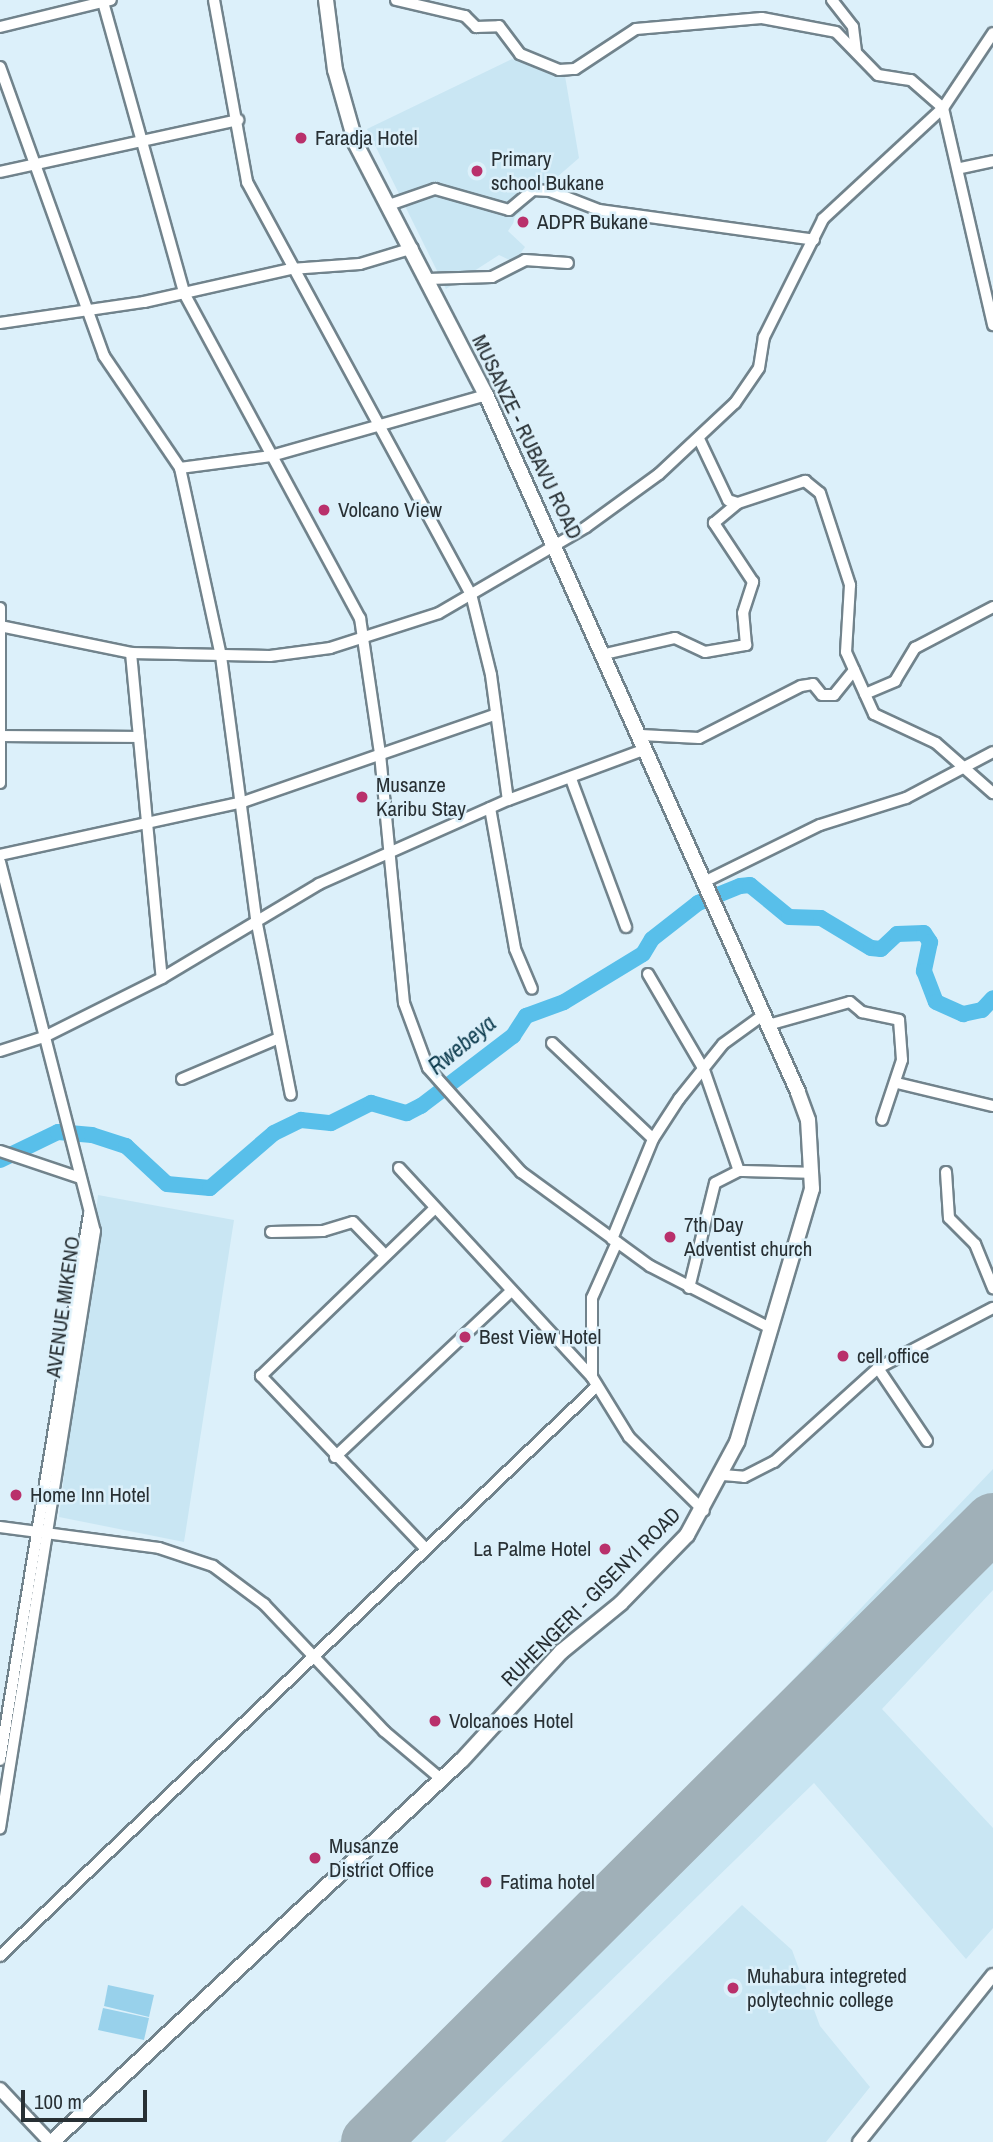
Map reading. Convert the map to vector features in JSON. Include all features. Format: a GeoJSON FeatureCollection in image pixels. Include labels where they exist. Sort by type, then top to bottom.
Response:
{"type":"FeatureCollection","features":[{"type":"Feature","properties":{"kind":"highway","name":"MUSANZE - RUBAVU ROAD"},"geometry":{"type":"LineString","coordinates":[[326,0],[343,108],[486,395],[555,543],[721,921]]}},
{"type":"Feature","properties":{"kind":"highway","name":"RUHENGERI - GISENYI ROAD"},"geometry":{"type":"LineString","coordinates":[[51,2142],[441,1779],[561,1652],[621,1603],[704,1511],[723,1475],[772,1329],[806,1222],[813,1173],[808,1120],[721,921]]}},
{"type":"Feature","properties":{"kind":"main road"},"geometry":{"type":"LineString","coordinates":[[859,2142],[993,1975]]}},
{"type":"Feature","properties":{"kind":"main road"},"geometry":{"type":"LineString","coordinates":[[0,2089],[51,2142]]}},
{"type":"Feature","properties":{"kind":"street"},"geometry":{"type":"LineString","coordinates":[[214,0],[238,120],[247,182],[290,269],[380,424],[471,594],[491,675],[494,715],[508,800]]}},
{"type":"Feature","properties":{"kind":"street"},"geometry":{"type":"LineString","coordinates":[[396,0],[465,16],[476,27],[499,26],[520,54],[559,69],[575,69],[636,29],[723,20],[825,27],[856,50],[878,75],[911,79],[943,108],[961,169],[993,325]]}},
{"type":"Feature","properties":{"kind":"street"},"geometry":{"type":"LineString","coordinates":[[832,0],[853,27],[856,50]]}},
{"type":"Feature","properties":{"kind":"street"},"geometry":{"type":"LineString","coordinates":[[0,27],[107,1],[184,293],[365,638],[380,754],[404,1003],[428,1068],[452,1102],[521,1172],[615,1240],[689,1288],[772,1329]]}},
{"type":"Feature","properties":{"kind":"street"},"geometry":{"type":"LineString","coordinates":[[2,626],[131,653],[221,656],[270,656],[365,638],[471,594],[612,510],[699,439],[759,368],[764,337],[823,219],[851,188],[943,108],[973,72],[993,33]]}},
{"type":"Feature","properties":{"kind":"street"},"geometry":{"type":"LineString","coordinates":[[0,67],[104,356],[180,468],[221,656],[243,802],[256,919],[291,1095]]}},
{"type":"Feature","properties":{"kind":"street"},"geometry":{"type":"LineString","coordinates":[[0,172],[238,120]]}},
{"type":"Feature","properties":{"kind":"street"},"geometry":{"type":"LineString","coordinates":[[961,169],[993,161]]}},
{"type":"Feature","properties":{"kind":"street"},"geometry":{"type":"LineString","coordinates":[[389,205],[435,189],[509,209],[542,191],[599,210],[814,240]]}},
{"type":"Feature","properties":{"kind":"street"},"geometry":{"type":"LineString","coordinates":[[0,323],[89,312],[290,269],[360,264],[413,248]]}},
{"type":"Feature","properties":{"kind":"street"},"geometry":{"type":"LineString","coordinates":[[428,279],[492,277],[525,260],[568,263]]}},
{"type":"Feature","properties":{"kind":"street"},"geometry":{"type":"LineString","coordinates":[[180,468],[271,456],[486,395]]}},
{"type":"Feature","properties":{"kind":"street"},"geometry":{"type":"LineString","coordinates":[[699,439],[728,500],[738,503]]}},
{"type":"Feature","properties":{"kind":"street"},"geometry":{"type":"LineString","coordinates":[[605,654],[675,638],[705,652],[746,645],[743,612],[753,582],[714,523],[738,503],[805,481],[820,493],[847,569],[846,652],[865,694],[886,725],[918,732],[993,793]]}},
{"type":"Feature","properties":{"kind":"street"},"geometry":{"type":"LineString","coordinates":[[865,694],[895,681],[915,648],[993,607]]}},
{"type":"Feature","properties":{"kind":"street"},"geometry":{"type":"LineString","coordinates":[[0,608],[3,736],[0,783]]}},
{"type":"Feature","properties":{"kind":"street"},"geometry":{"type":"LineString","coordinates":[[131,653],[162,978]]}},
{"type":"Feature","properties":{"kind":"street"},"geometry":{"type":"LineString","coordinates":[[0,1051],[44,1037],[162,978],[256,919],[389,852],[508,800],[571,779],[644,742],[699,738],[801,686],[813,684],[822,695],[834,695],[854,670]]}},
{"type":"Feature","properties":{"kind":"street"},"geometry":{"type":"LineString","coordinates":[[0,855],[243,802],[494,715]]}},
{"type":"Feature","properties":{"kind":"street"},"geometry":{"type":"LineString","coordinates":[[3,736],[139,737]]}},
{"type":"Feature","properties":{"kind":"street"},"geometry":{"type":"LineString","coordinates":[[706,886],[820,825],[906,798],[993,752]]}},
{"type":"Feature","properties":{"kind":"street"},"geometry":{"type":"LineString","coordinates":[[571,779],[626,927]]}},
{"type":"Feature","properties":{"kind":"street"},"geometry":{"type":"LineString","coordinates":[[490,808],[515,949],[532,989]]}},
{"type":"Feature","properties":{"kind":"street","name":"AVENUE MIKENO"},"geometry":{"type":"LineString","coordinates":[[0,862],[72,1142],[94,1239],[0,1828]]}},
{"type":"Feature","properties":{"kind":"street"},"geometry":{"type":"LineString","coordinates":[[648,974],[704,1070],[739,1171]]}},
{"type":"Feature","properties":{"kind":"street"},"geometry":{"type":"LineString","coordinates":[[704,1511],[629,1437],[594,1389],[592,1377],[592,1298],[653,1139],[723,1044],[765,1020],[850,1002],[862,1012],[892,1015],[902,1032],[897,1083],[882,1120]]}},
{"type":"Feature","properties":{"kind":"street"},"geometry":{"type":"LineString","coordinates":[[182,1079],[279,1038]]}},
{"type":"Feature","properties":{"kind":"street"},"geometry":{"type":"LineString","coordinates":[[552,1043],[653,1139]]}},
{"type":"Feature","properties":{"kind":"street"},"geometry":{"type":"LineString","coordinates":[[897,1083],[993,1106]]}},
{"type":"Feature","properties":{"kind":"street"},"geometry":{"type":"LineString","coordinates":[[4,1151],[24,1162],[80,1178]]}},
{"type":"Feature","properties":{"kind":"street"},"geometry":{"type":"LineString","coordinates":[[399,1168],[509,1293],[592,1377]]}},
{"type":"Feature","properties":{"kind":"street"},"geometry":{"type":"LineString","coordinates":[[689,1288],[711,1190],[739,1171],[813,1173]]}},
{"type":"Feature","properties":{"kind":"street"},"geometry":{"type":"LineString","coordinates":[[946,1171],[949,1217],[975,1244],[993,1288]]}},
{"type":"Feature","properties":{"kind":"street"},"geometry":{"type":"LineString","coordinates":[[425,1548],[264,1386],[262,1370],[434,1209]]}},
{"type":"Feature","properties":{"kind":"street"},"geometry":{"type":"LineString","coordinates":[[271,1232],[331,1230],[353,1222],[385,1255]]}},
{"type":"Feature","properties":{"kind":"street"},"geometry":{"type":"LineString","coordinates":[[335,1457],[509,1293]]}},
{"type":"Feature","properties":{"kind":"street"},"geometry":{"type":"LineString","coordinates":[[723,1475],[744,1477],[774,1462],[878,1368],[993,1308]]}},
{"type":"Feature","properties":{"kind":"street"},"geometry":{"type":"LineString","coordinates":[[878,1368],[927,1441]]}},
{"type":"Feature","properties":{"kind":"street"},"geometry":{"type":"LineString","coordinates":[[0,1956],[594,1389]]}},
{"type":"Feature","properties":{"kind":"street"},"geometry":{"type":"LineString","coordinates":[[0,1527],[159,1548],[213,1566],[264,1604],[313,1656],[441,1779]]}},
{"type":"Feature","properties":{"kind":"street","name":"AVENUE MIKENO"},"geometry":{"type":"LineString","coordinates":[[0,1760],[45,1534]]}},
{"type":"Feature","properties":{"kind":"shaded area","name":"Primary school Bukane"},"geometry":{"type":"Polygon","coordinates":[[[512,59],[565,76],[579,158],[526,204],[508,231],[525,247],[514,262],[499,255],[446,289],[367,129],[512,59]]]}},
{"type":"Feature","properties":{"kind":"shaded area"},"geometry":{"type":"Polygon","coordinates":[[[98,1195],[234,1220],[184,1542],[59,1517],[98,1195]]]}},
{"type":"Feature","properties":{"kind":"shaded area"},"geometry":{"type":"Polygon","coordinates":[[[993,1469],[993,1590],[882,1709],[993,1828],[993,1928],[966,1959],[814,1783],[445,2142],[338,2142],[565,1920],[993,1469]]]}},
{"type":"Feature","properties":{"kind":"shaded area","name":"Muhabura integreted polytechnic college"},"geometry":{"type":"Polygon","coordinates":[[[742,1905],[792,1950],[820,2026],[870,2087],[826,2142],[501,2142],[742,1905]]]}},
{"type":"Feature","properties":{"kind":"shaded area"},"geometry":{"type":"Polygon","coordinates":[[[108,1985],[154,1995],[149,2017],[104,2006],[108,1985]]]}},
{"type":"Feature","properties":{"kind":"shaded area"},"geometry":{"type":"Polygon","coordinates":[[[103,2008],[149,2018],[144,2040],[98,2030],[103,2008]]]}},
{"type":"Feature","properties":{"kind":"waterway","name":"Rwebeya"},"geometry":{"type":"LineString","coordinates":[[0,1160],[58,1132],[92,1135],[126,1146],[167,1184],[210,1188],[274,1133],[301,1120],[331,1123],[371,1103],[407,1113],[421,1106],[513,1036],[526,1016],[564,1002],[643,954],[652,939],[698,903],[740,886],[750,885],[789,917],[821,918],[871,948],[881,949],[897,934],[924,933],[930,942],[924,971],[936,1002],[963,1014],[982,1010],[993,998]]}},
{"type":"Feature","properties":{"kind":"runway"},"geometry":{"type":"LineString","coordinates":[[370,2142],[993,1522]]}},
{"type":"Feature","properties":{"kind":"place","name":"Faradja Hotel"},"geometry":{"type":"Point","coordinates":[301,138]}},
{"type":"Feature","properties":{"kind":"place","name":"Primary school Bukane"},"geometry":{"type":"Point","coordinates":[477,171]}},
{"type":"Feature","properties":{"kind":"place","name":"ADPR Bukane"},"geometry":{"type":"Point","coordinates":[523,222]}},
{"type":"Feature","properties":{"kind":"place","name":"Volcano View"},"geometry":{"type":"Point","coordinates":[324,510]}},
{"type":"Feature","properties":{"kind":"place","name":"Musanze Karibu Stay"},"geometry":{"type":"Point","coordinates":[362,797]}},
{"type":"Feature","properties":{"kind":"place","name":"7th Day Adventist church"},"geometry":{"type":"Point","coordinates":[670,1237]}},
{"type":"Feature","properties":{"kind":"place","name":"Best View Hotel"},"geometry":{"type":"Point","coordinates":[465,1337]}},
{"type":"Feature","properties":{"kind":"place","name":"cell office"},"geometry":{"type":"Point","coordinates":[843,1356]}},
{"type":"Feature","properties":{"kind":"place","name":"Home Inn Hotel"},"geometry":{"type":"Point","coordinates":[16,1495]}},
{"type":"Feature","properties":{"kind":"place","name":"La Palme Hotel"},"geometry":{"type":"Point","coordinates":[605,1549]}},
{"type":"Feature","properties":{"kind":"place","name":"Volcanoes Hotel"},"geometry":{"type":"Point","coordinates":[435,1721]}},
{"type":"Feature","properties":{"kind":"place","name":"Musanze District Office"},"geometry":{"type":"Point","coordinates":[315,1858]}},
{"type":"Feature","properties":{"kind":"place","name":"Fatima hotel"},"geometry":{"type":"Point","coordinates":[486,1882]}},
{"type":"Feature","properties":{"kind":"place","name":"Muhabura integreted polytechnic college"},"geometry":{"type":"Point","coordinates":[733,1988]}}]}
